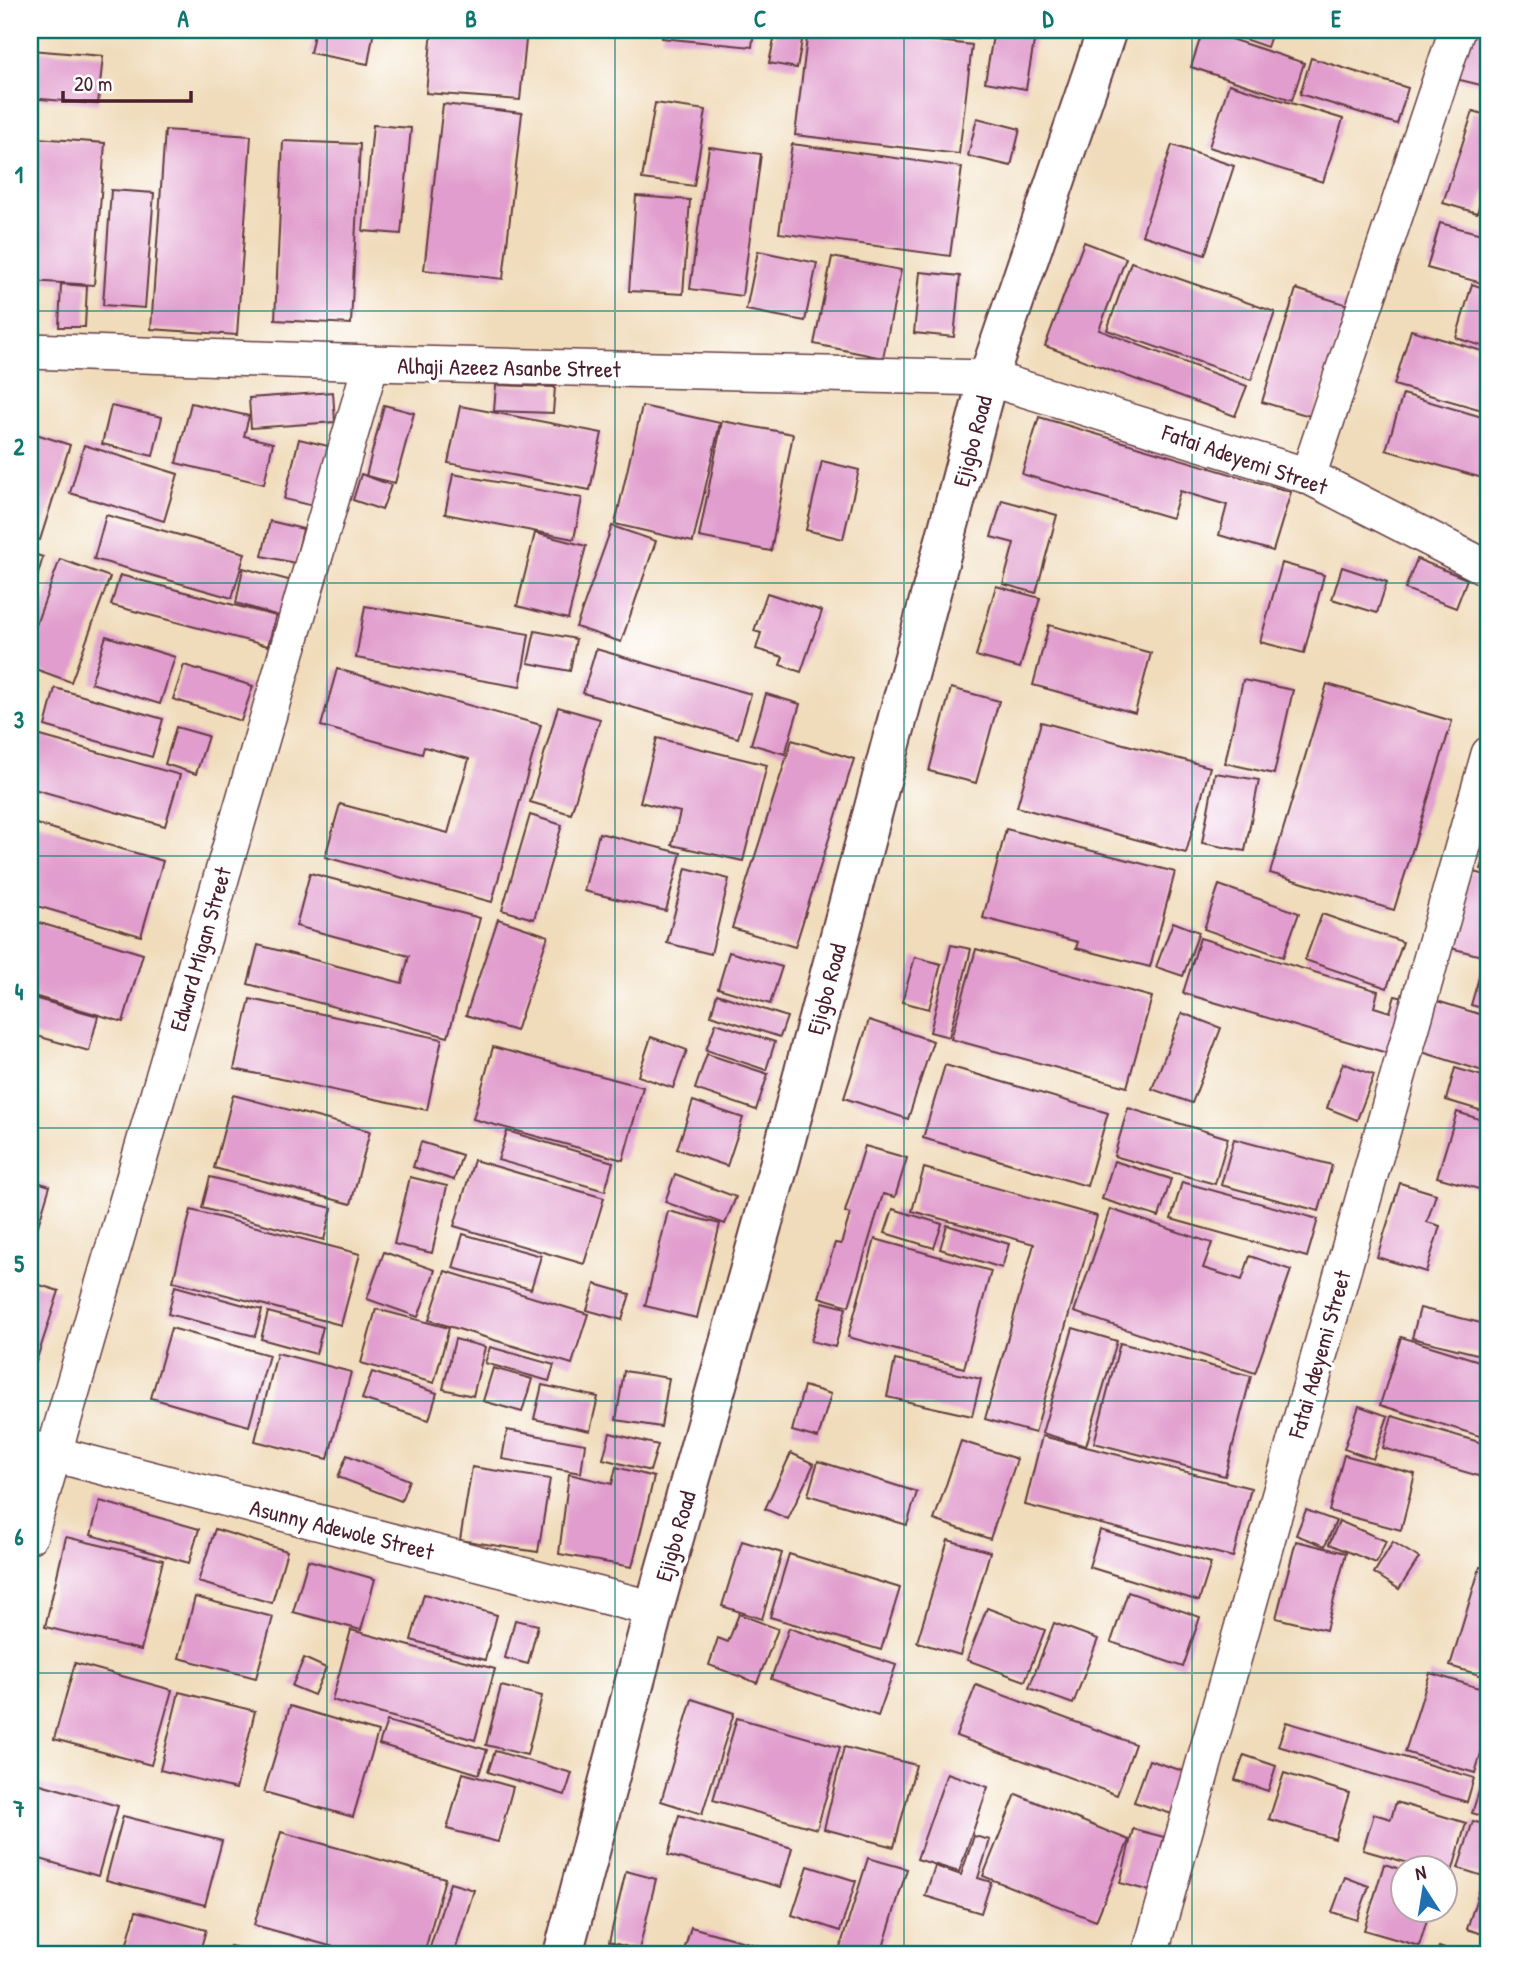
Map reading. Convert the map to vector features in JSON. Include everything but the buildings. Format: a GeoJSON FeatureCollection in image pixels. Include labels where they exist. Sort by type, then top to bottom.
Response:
{"type":"FeatureCollection","features":[{"type":"Feature","properties":{"kind":"street","name":"Ejigbo Road"},"geometry":{"type":"LineString","coordinates":[[564,1954],[654,1609],[781,1158],[988,378],[1107,30]]}},
{"type":"Feature","properties":{"kind":"street"},"geometry":{"type":"LineString","coordinates":[[1308,476],[1457,30]]}},
{"type":"Feature","properties":{"kind":"street","name":"Alhaji Azeez Asanbe Street"},"geometry":{"type":"LineString","coordinates":[[30,351],[371,363],[988,378]]}},
{"type":"Feature","properties":{"kind":"street","name":"Edward Migan Street"},"geometry":{"type":"LineString","coordinates":[[30,1535],[41,1451],[371,363]]}},
{"type":"Feature","properties":{"kind":"street","name":"Fatai Adeyemi Street"},"geometry":{"type":"LineString","coordinates":[[988,378],[1308,476],[1489,569]]}},
{"type":"Feature","properties":{"kind":"street","name":"Fatai Adeyemi Street"},"geometry":{"type":"LineString","coordinates":[[1150,1954],[1489,754]]}},
{"type":"Feature","properties":{"kind":"street","name":"Asunny Adewole Street"},"geometry":{"type":"LineString","coordinates":[[41,1451],[654,1609]]}}]}
